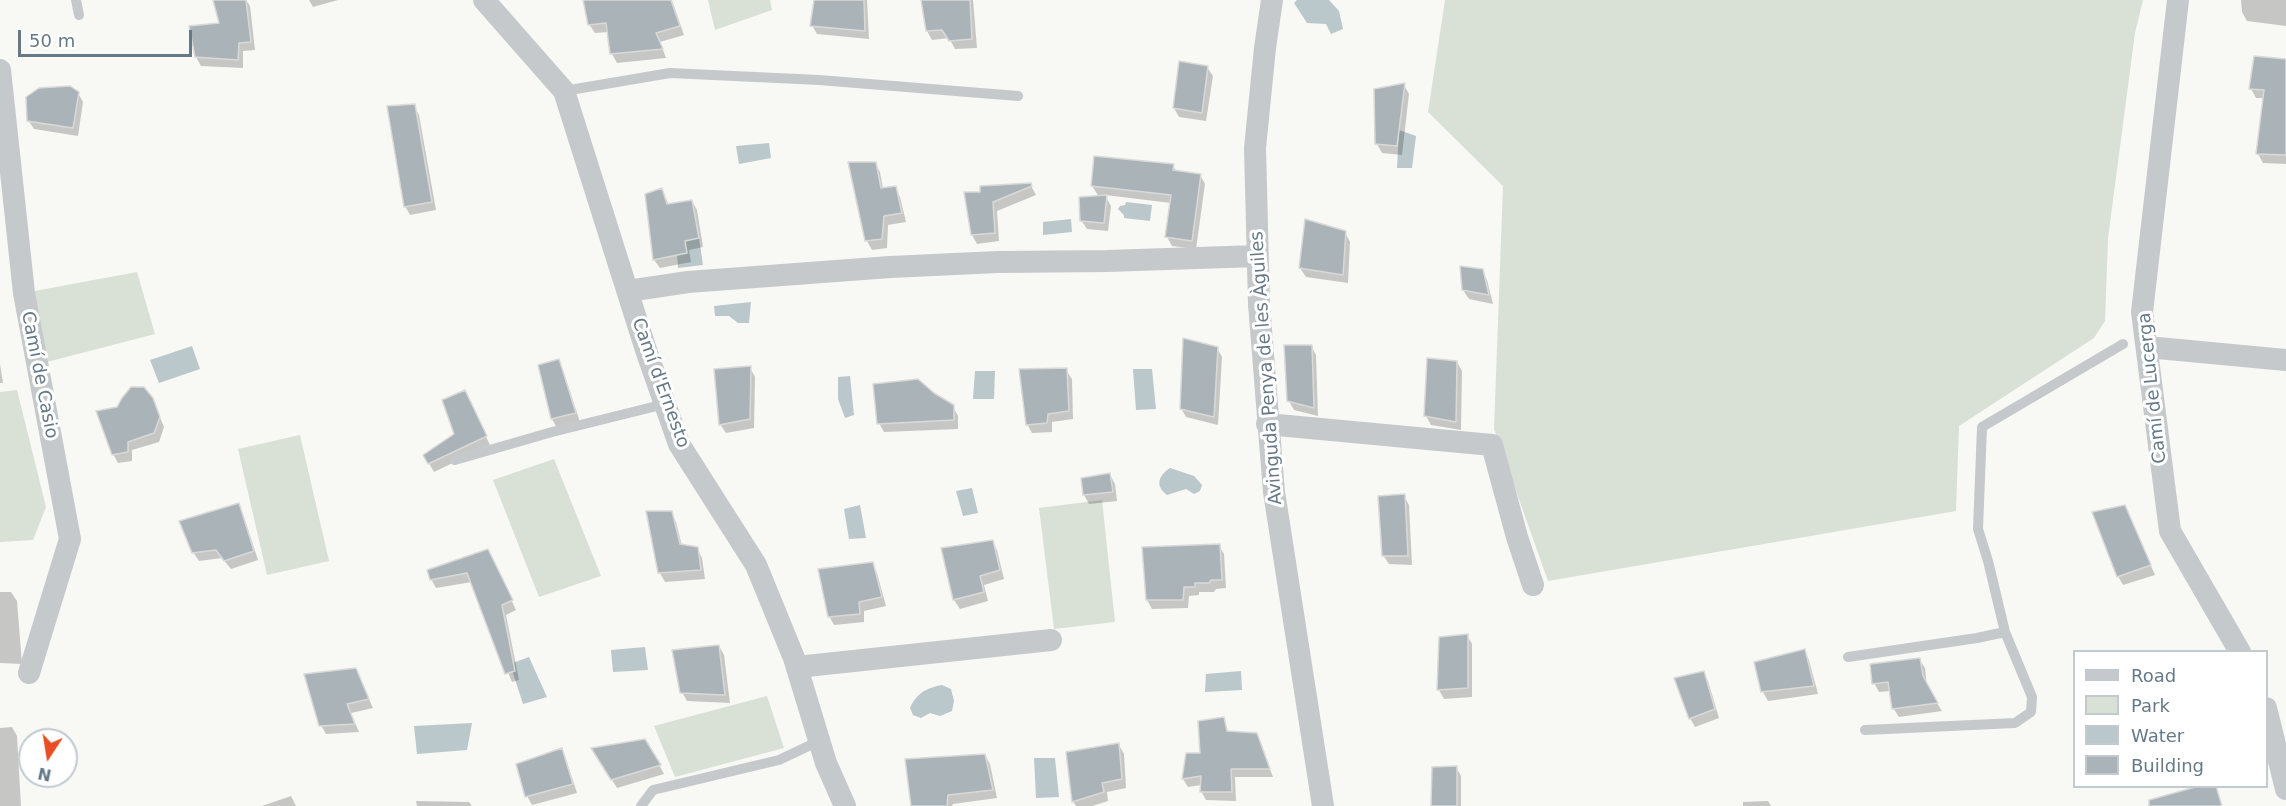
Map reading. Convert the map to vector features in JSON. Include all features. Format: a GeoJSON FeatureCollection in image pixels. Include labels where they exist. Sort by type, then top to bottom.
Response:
{"type":"FeatureCollection","features":[{"type":"Feature","properties":{"kind":"street","name":"Camí d'Ernesto"},"geometry":{"type":"LineString","coordinates":[[484,0],[564,91],[679,444],[756,565],[797,667],[826,763],[845,806]]}},
{"type":"Feature","properties":{"kind":"street","name":"Avinguda Penya de les Àguiles"},"geometry":{"type":"LineString","coordinates":[[1272,0],[1264,48],[1255,148],[1257,256],[1267,424],[1274,492],[1323,806]]}},
{"type":"Feature","properties":{"kind":"street","name":"Camí de Lucerga"},"geometry":{"type":"LineString","coordinates":[[2178,0],[2142,312],[2169,531],[2239,650]]}},
{"type":"Feature","properties":{"kind":"street","name":"Camí de Casio"},"geometry":{"type":"LineString","coordinates":[[0,70],[24,293],[70,539],[29,673]]}},
{"type":"Feature","properties":{"kind":"street"},"geometry":{"type":"LineString","coordinates":[[628,291],[688,282],[890,267],[1257,256]]}},
{"type":"Feature","properties":{"kind":"street"},"geometry":{"type":"LineString","coordinates":[[2147,348],[2286,360]]}},
{"type":"Feature","properties":{"kind":"street"},"geometry":{"type":"LineString","coordinates":[[1267,424],[1492,445],[1517,537],[1533,585]]}},
{"type":"Feature","properties":{"kind":"street"},"geometry":{"type":"LineString","coordinates":[[797,667],[1051,640]]}},
{"type":"Feature","properties":{"kind":"street"},"geometry":{"type":"LineString","coordinates":[[2268,716],[2286,789]]}},
{"type":"Feature","properties":{"kind":"lane"},"geometry":{"type":"LineString","coordinates":[[76,0],[79,15]]}},
{"type":"Feature","properties":{"kind":"lane"},"geometry":{"type":"LineString","coordinates":[[564,91],[670,73],[819,80],[1018,96]]}},
{"type":"Feature","properties":{"kind":"lane"},"geometry":{"type":"LineString","coordinates":[[1865,730],[2015,723],[2031,712],[2032,697],[2005,632],[1978,529],[1982,427],[2122,344]]}},
{"type":"Feature","properties":{"kind":"lane"},"geometry":{"type":"LineString","coordinates":[[455,460],[552,432],[665,404]]}},
{"type":"Feature","properties":{"kind":"lane"},"geometry":{"type":"LineString","coordinates":[[1848,657],[2005,632]]}},
{"type":"Feature","properties":{"kind":"lane"},"geometry":{"type":"LineString","coordinates":[[641,806],[653,790],[779,760],[819,741]]}},
{"type":"Feature","properties":{"kind":"green space"},"geometry":{"type":"Polygon","coordinates":[[[708,0],[770,0],[772,10],[715,30],[708,0]]]}},
{"type":"Feature","properties":{"kind":"green space"},"geometry":{"type":"Polygon","coordinates":[[[1445,0],[2143,0],[2135,33],[2108,238],[2105,321],[2094,338],[1959,426],[1956,511],[1548,581],[1494,429],[1503,186],[1428,112],[1445,0]]]}},
{"type":"Feature","properties":{"kind":"green space"},"geometry":{"type":"Polygon","coordinates":[[[137,272],[155,334],[43,363],[29,292],[137,272]]]}},
{"type":"Feature","properties":{"kind":"green space"},"geometry":{"type":"Polygon","coordinates":[[[17,390],[46,507],[33,540],[0,542],[0,392],[17,390]]]}},
{"type":"Feature","properties":{"kind":"green space"},"geometry":{"type":"Polygon","coordinates":[[[300,435],[329,561],[267,575],[238,449],[300,435]]]}},
{"type":"Feature","properties":{"kind":"green space"},"geometry":{"type":"Polygon","coordinates":[[[554,459],[601,576],[539,597],[493,480],[554,459]]]}},
{"type":"Feature","properties":{"kind":"green space"},"geometry":{"type":"Polygon","coordinates":[[[1102,500],[1115,622],[1054,629],[1039,508],[1102,500]]]}},
{"type":"Feature","properties":{"kind":"green space"},"geometry":{"type":"Polygon","coordinates":[[[767,696],[784,748],[675,777],[654,726],[767,696]]]}},
{"type":"Feature","properties":{"kind":"water"},"geometry":{"type":"Polygon","coordinates":[[[1297,0],[1329,0],[1339,11],[1343,29],[1331,34],[1326,24],[1307,23],[1294,3],[1297,0]]]}},
{"type":"Feature","properties":{"kind":"water"},"geometry":{"type":"Polygon","coordinates":[[[1399,130],[1416,136],[1412,168],[1397,168],[1399,130]]]}},
{"type":"Feature","properties":{"kind":"water"},"geometry":{"type":"Polygon","coordinates":[[[769,143],[771,158],[739,164],[736,146],[769,143]]]}},
{"type":"Feature","properties":{"kind":"water"},"geometry":{"type":"Polygon","coordinates":[[[1126,202],[1152,205],[1150,221],[1124,218],[1118,209],[1126,202]]]}},
{"type":"Feature","properties":{"kind":"water"},"geometry":{"type":"Polygon","coordinates":[[[1071,219],[1072,232],[1043,235],[1043,222],[1071,219]]]}},
{"type":"Feature","properties":{"kind":"water"},"geometry":{"type":"Polygon","coordinates":[[[699,238],[703,265],[678,268],[677,255],[687,253],[685,241],[699,238]]]}},
{"type":"Feature","properties":{"kind":"water"},"geometry":{"type":"Polygon","coordinates":[[[751,302],[749,323],[738,323],[729,316],[715,316],[714,306],[751,302]]]}},
{"type":"Feature","properties":{"kind":"water"},"geometry":{"type":"Polygon","coordinates":[[[192,346],[200,369],[159,383],[150,360],[192,346]]]}},
{"type":"Feature","properties":{"kind":"water"},"geometry":{"type":"Polygon","coordinates":[[[1133,369],[1152,369],[1156,409],[1136,410],[1133,369]]]}},
{"type":"Feature","properties":{"kind":"water"},"geometry":{"type":"Polygon","coordinates":[[[975,371],[995,371],[994,399],[973,399],[975,371]]]}},
{"type":"Feature","properties":{"kind":"water"},"geometry":{"type":"Polygon","coordinates":[[[850,376],[854,415],[845,418],[838,399],[838,377],[850,376]]]}},
{"type":"Feature","properties":{"kind":"water"},"geometry":{"type":"Polygon","coordinates":[[[1170,468],[1194,476],[1202,485],[1200,491],[1194,494],[1186,489],[1167,495],[1163,492],[1160,481],[1163,474],[1170,468]]]}},
{"type":"Feature","properties":{"kind":"water"},"geometry":{"type":"Polygon","coordinates":[[[972,488],[978,513],[963,516],[956,491],[972,488]]]}},
{"type":"Feature","properties":{"kind":"water"},"geometry":{"type":"Polygon","coordinates":[[[860,505],[866,538],[849,539],[844,509],[860,505]]]}},
{"type":"Feature","properties":{"kind":"water"},"geometry":{"type":"Polygon","coordinates":[[[645,647],[648,670],[613,672],[611,650],[645,647]]]}},
{"type":"Feature","properties":{"kind":"water"},"geometry":{"type":"Polygon","coordinates":[[[529,657],[547,697],[523,704],[510,664],[529,657]]]}},
{"type":"Feature","properties":{"kind":"water"},"geometry":{"type":"Polygon","coordinates":[[[1241,671],[1242,690],[1205,692],[1206,674],[1241,671]]]}},
{"type":"Feature","properties":{"kind":"water"},"geometry":{"type":"Polygon","coordinates":[[[942,685],[951,689],[954,701],[952,711],[940,716],[930,713],[921,718],[913,715],[910,708],[919,695],[942,685]]]}},
{"type":"Feature","properties":{"kind":"water"},"geometry":{"type":"Polygon","coordinates":[[[472,723],[467,750],[417,754],[414,726],[472,723]]]}},
{"type":"Feature","properties":{"kind":"water"},"geometry":{"type":"Polygon","coordinates":[[[1034,758],[1055,758],[1059,797],[1036,798],[1034,758]]]}},
{"type":"Feature","properties":{"kind":"building"},"geometry":{"type":"Polygon","coordinates":[[[213,0],[246,0],[251,42],[239,43],[238,60],[195,57],[189,26],[219,23],[213,0]]]}},
{"type":"Feature","properties":{"kind":"building"},"geometry":{"type":"Polygon","coordinates":[[[583,0],[671,0],[680,26],[656,33],[663,49],[610,54],[606,23],[588,25],[583,0]]]}},
{"type":"Feature","properties":{"kind":"building"},"geometry":{"type":"Polygon","coordinates":[[[814,0],[864,0],[865,31],[810,26],[814,0]]]}},
{"type":"Feature","properties":{"kind":"building"},"geometry":{"type":"Polygon","coordinates":[[[921,0],[970,0],[972,39],[949,41],[942,30],[926,31],[921,0]]]}},
{"type":"Feature","properties":{"kind":"building"},"geometry":{"type":"Polygon","coordinates":[[[2254,56],[2286,59],[2286,155],[2256,154],[2264,90],[2249,89],[2254,56]]]}},
{"type":"Feature","properties":{"kind":"building"},"geometry":{"type":"Polygon","coordinates":[[[1179,61],[1208,66],[1202,113],[1173,108],[1179,61]]]}},
{"type":"Feature","properties":{"kind":"building"},"geometry":{"type":"Polygon","coordinates":[[[1405,83],[1397,146],[1375,144],[1374,89],[1405,83]]]}},
{"type":"Feature","properties":{"kind":"building"},"geometry":{"type":"Polygon","coordinates":[[[70,86],[79,92],[73,128],[27,121],[26,97],[39,88],[70,86]]]}},
{"type":"Feature","properties":{"kind":"building"},"geometry":{"type":"Polygon","coordinates":[[[415,104],[432,202],[404,207],[387,106],[415,104]]]}},
{"type":"Feature","properties":{"kind":"building"},"geometry":{"type":"Polygon","coordinates":[[[1094,156],[1174,164],[1173,170],[1201,174],[1192,241],[1165,237],[1171,195],[1091,186],[1094,156]]]}},
{"type":"Feature","properties":{"kind":"building"},"geometry":{"type":"Polygon","coordinates":[[[848,162],[876,162],[881,188],[896,186],[902,213],[884,216],[882,239],[865,241],[848,162]]]}},
{"type":"Feature","properties":{"kind":"building"},"geometry":{"type":"Polygon","coordinates":[[[1031,183],[1032,186],[993,202],[995,233],[971,235],[964,192],[980,192],[980,186],[1031,183]]]}},
{"type":"Feature","properties":{"kind":"building"},"geometry":{"type":"Polygon","coordinates":[[[662,188],[667,204],[692,200],[699,238],[685,241],[687,253],[653,260],[645,194],[662,188]]]}},
{"type":"Feature","properties":{"kind":"building"},"geometry":{"type":"Polygon","coordinates":[[[1107,195],[1104,223],[1080,221],[1079,197],[1107,195]]]}},
{"type":"Feature","properties":{"kind":"building"},"geometry":{"type":"Polygon","coordinates":[[[1305,219],[1346,231],[1343,275],[1299,268],[1305,219]]]}},
{"type":"Feature","properties":{"kind":"building"},"geometry":{"type":"Polygon","coordinates":[[[1460,266],[1483,269],[1489,295],[1462,290],[1460,266]]]}},
{"type":"Feature","properties":{"kind":"building"},"geometry":{"type":"Polygon","coordinates":[[[1183,338],[1218,347],[1214,417],[1180,409],[1183,338]]]}},
{"type":"Feature","properties":{"kind":"building"},"geometry":{"type":"Polygon","coordinates":[[[1284,345],[1312,345],[1314,408],[1287,401],[1284,345]]]}},
{"type":"Feature","properties":{"kind":"building"},"geometry":{"type":"Polygon","coordinates":[[[1427,358],[1457,361],[1456,422],[1424,416],[1427,358]]]}},
{"type":"Feature","properties":{"kind":"building"},"geometry":{"type":"Polygon","coordinates":[[[559,359],[576,413],[551,419],[538,365],[559,359]]]}},
{"type":"Feature","properties":{"kind":"building"},"geometry":{"type":"Polygon","coordinates":[[[751,366],[750,419],[719,425],[714,369],[751,366]]]}},
{"type":"Feature","properties":{"kind":"building"},"geometry":{"type":"Polygon","coordinates":[[[1067,368],[1069,411],[1048,414],[1047,423],[1026,425],[1019,369],[1067,368]]]}},
{"type":"Feature","properties":{"kind":"building"},"geometry":{"type":"Polygon","coordinates":[[[918,379],[934,393],[954,405],[954,420],[877,424],[873,384],[918,379]]]}},
{"type":"Feature","properties":{"kind":"building"},"geometry":{"type":"Polygon","coordinates":[[[131,387],[144,387],[153,398],[160,417],[154,433],[128,442],[128,452],[112,455],[96,411],[117,407],[131,387]]]}},
{"type":"Feature","properties":{"kind":"building"},"geometry":{"type":"Polygon","coordinates":[[[465,390],[487,436],[428,464],[423,455],[454,434],[442,400],[465,390]]]}},
{"type":"Feature","properties":{"kind":"building"},"geometry":{"type":"Polygon","coordinates":[[[1110,473],[1113,492],[1083,495],[1081,478],[1110,473]]]}},
{"type":"Feature","properties":{"kind":"building"},"geometry":{"type":"Polygon","coordinates":[[[1405,494],[1408,556],[1382,556],[1378,496],[1405,494]]]}},
{"type":"Feature","properties":{"kind":"building"},"geometry":{"type":"Polygon","coordinates":[[[239,503],[254,551],[224,561],[216,550],[192,553],[179,521],[239,503]]]}},
{"type":"Feature","properties":{"kind":"building"},"geometry":{"type":"Polygon","coordinates":[[[2125,505],[2151,565],[2117,577],[2092,512],[2125,505]]]}},
{"type":"Feature","properties":{"kind":"building"},"geometry":{"type":"Polygon","coordinates":[[[646,511],[672,511],[680,544],[698,547],[701,570],[658,573],[646,511]]]}},
{"type":"Feature","properties":{"kind":"building"},"geometry":{"type":"Polygon","coordinates":[[[993,540],[1000,570],[980,576],[984,592],[953,600],[941,548],[993,540]]]}},
{"type":"Feature","properties":{"kind":"building"},"geometry":{"type":"Polygon","coordinates":[[[1220,544],[1222,580],[1195,583],[1195,587],[1184,587],[1183,600],[1146,600],[1142,547],[1220,544]]]}},
{"type":"Feature","properties":{"kind":"building"},"geometry":{"type":"Polygon","coordinates":[[[488,549],[513,600],[502,605],[515,671],[505,674],[467,573],[430,580],[427,570],[488,549]]]}},
{"type":"Feature","properties":{"kind":"building"},"geometry":{"type":"Polygon","coordinates":[[[873,562],[882,597],[859,602],[860,614],[828,617],[818,569],[873,562]]]}},
{"type":"Feature","properties":{"kind":"building"},"geometry":{"type":"Polygon","coordinates":[[[1468,634],[1468,688],[1437,690],[1439,637],[1468,634]]]}},
{"type":"Feature","properties":{"kind":"building"},"geometry":{"type":"Polygon","coordinates":[[[719,645],[725,695],[680,693],[672,650],[719,645]]]}},
{"type":"Feature","properties":{"kind":"building"},"geometry":{"type":"Polygon","coordinates":[[[1805,649],[1814,686],[1761,692],[1754,662],[1805,649]]]}},
{"type":"Feature","properties":{"kind":"building"},"geometry":{"type":"Polygon","coordinates":[[[1920,658],[1923,676],[1938,703],[1892,709],[1888,682],[1872,684],[1870,664],[1920,658]]]}},
{"type":"Feature","properties":{"kind":"building"},"geometry":{"type":"Polygon","coordinates":[[[356,668],[369,699],[347,704],[355,724],[319,726],[304,674],[356,668]]]}},
{"type":"Feature","properties":{"kind":"building"},"geometry":{"type":"Polygon","coordinates":[[[1704,671],[1715,709],[1689,719],[1674,678],[1704,671]]]}},
{"type":"Feature","properties":{"kind":"building"},"geometry":{"type":"Polygon","coordinates":[[[1224,717],[1227,731],[1257,733],[1270,769],[1231,769],[1232,792],[1200,792],[1201,776],[1182,779],[1186,753],[1200,753],[1198,721],[1224,717]]]}},
{"type":"Feature","properties":{"kind":"building"},"geometry":{"type":"Polygon","coordinates":[[[645,739],[661,765],[611,780],[591,748],[645,739]]]}},
{"type":"Feature","properties":{"kind":"building"},"geometry":{"type":"Polygon","coordinates":[[[1119,743],[1122,779],[1102,783],[1104,792],[1072,802],[1066,752],[1119,743]]]}},
{"type":"Feature","properties":{"kind":"building"},"geometry":{"type":"Polygon","coordinates":[[[562,748],[573,784],[525,797],[516,764],[562,748]]]}},
{"type":"Feature","properties":{"kind":"building"},"geometry":{"type":"Polygon","coordinates":[[[985,754],[993,790],[948,795],[947,806],[911,806],[905,759],[985,754]]]}},
{"type":"Feature","properties":{"kind":"building"},"geometry":{"type":"Polygon","coordinates":[[[1457,766],[1457,806],[1431,806],[1432,767],[1457,766]]]}},
{"type":"Feature","properties":{"kind":"building"},"geometry":{"type":"Polygon","coordinates":[[[2192,788],[2217,788],[2222,806],[2149,806],[2149,800],[2192,788]]]}}]}
